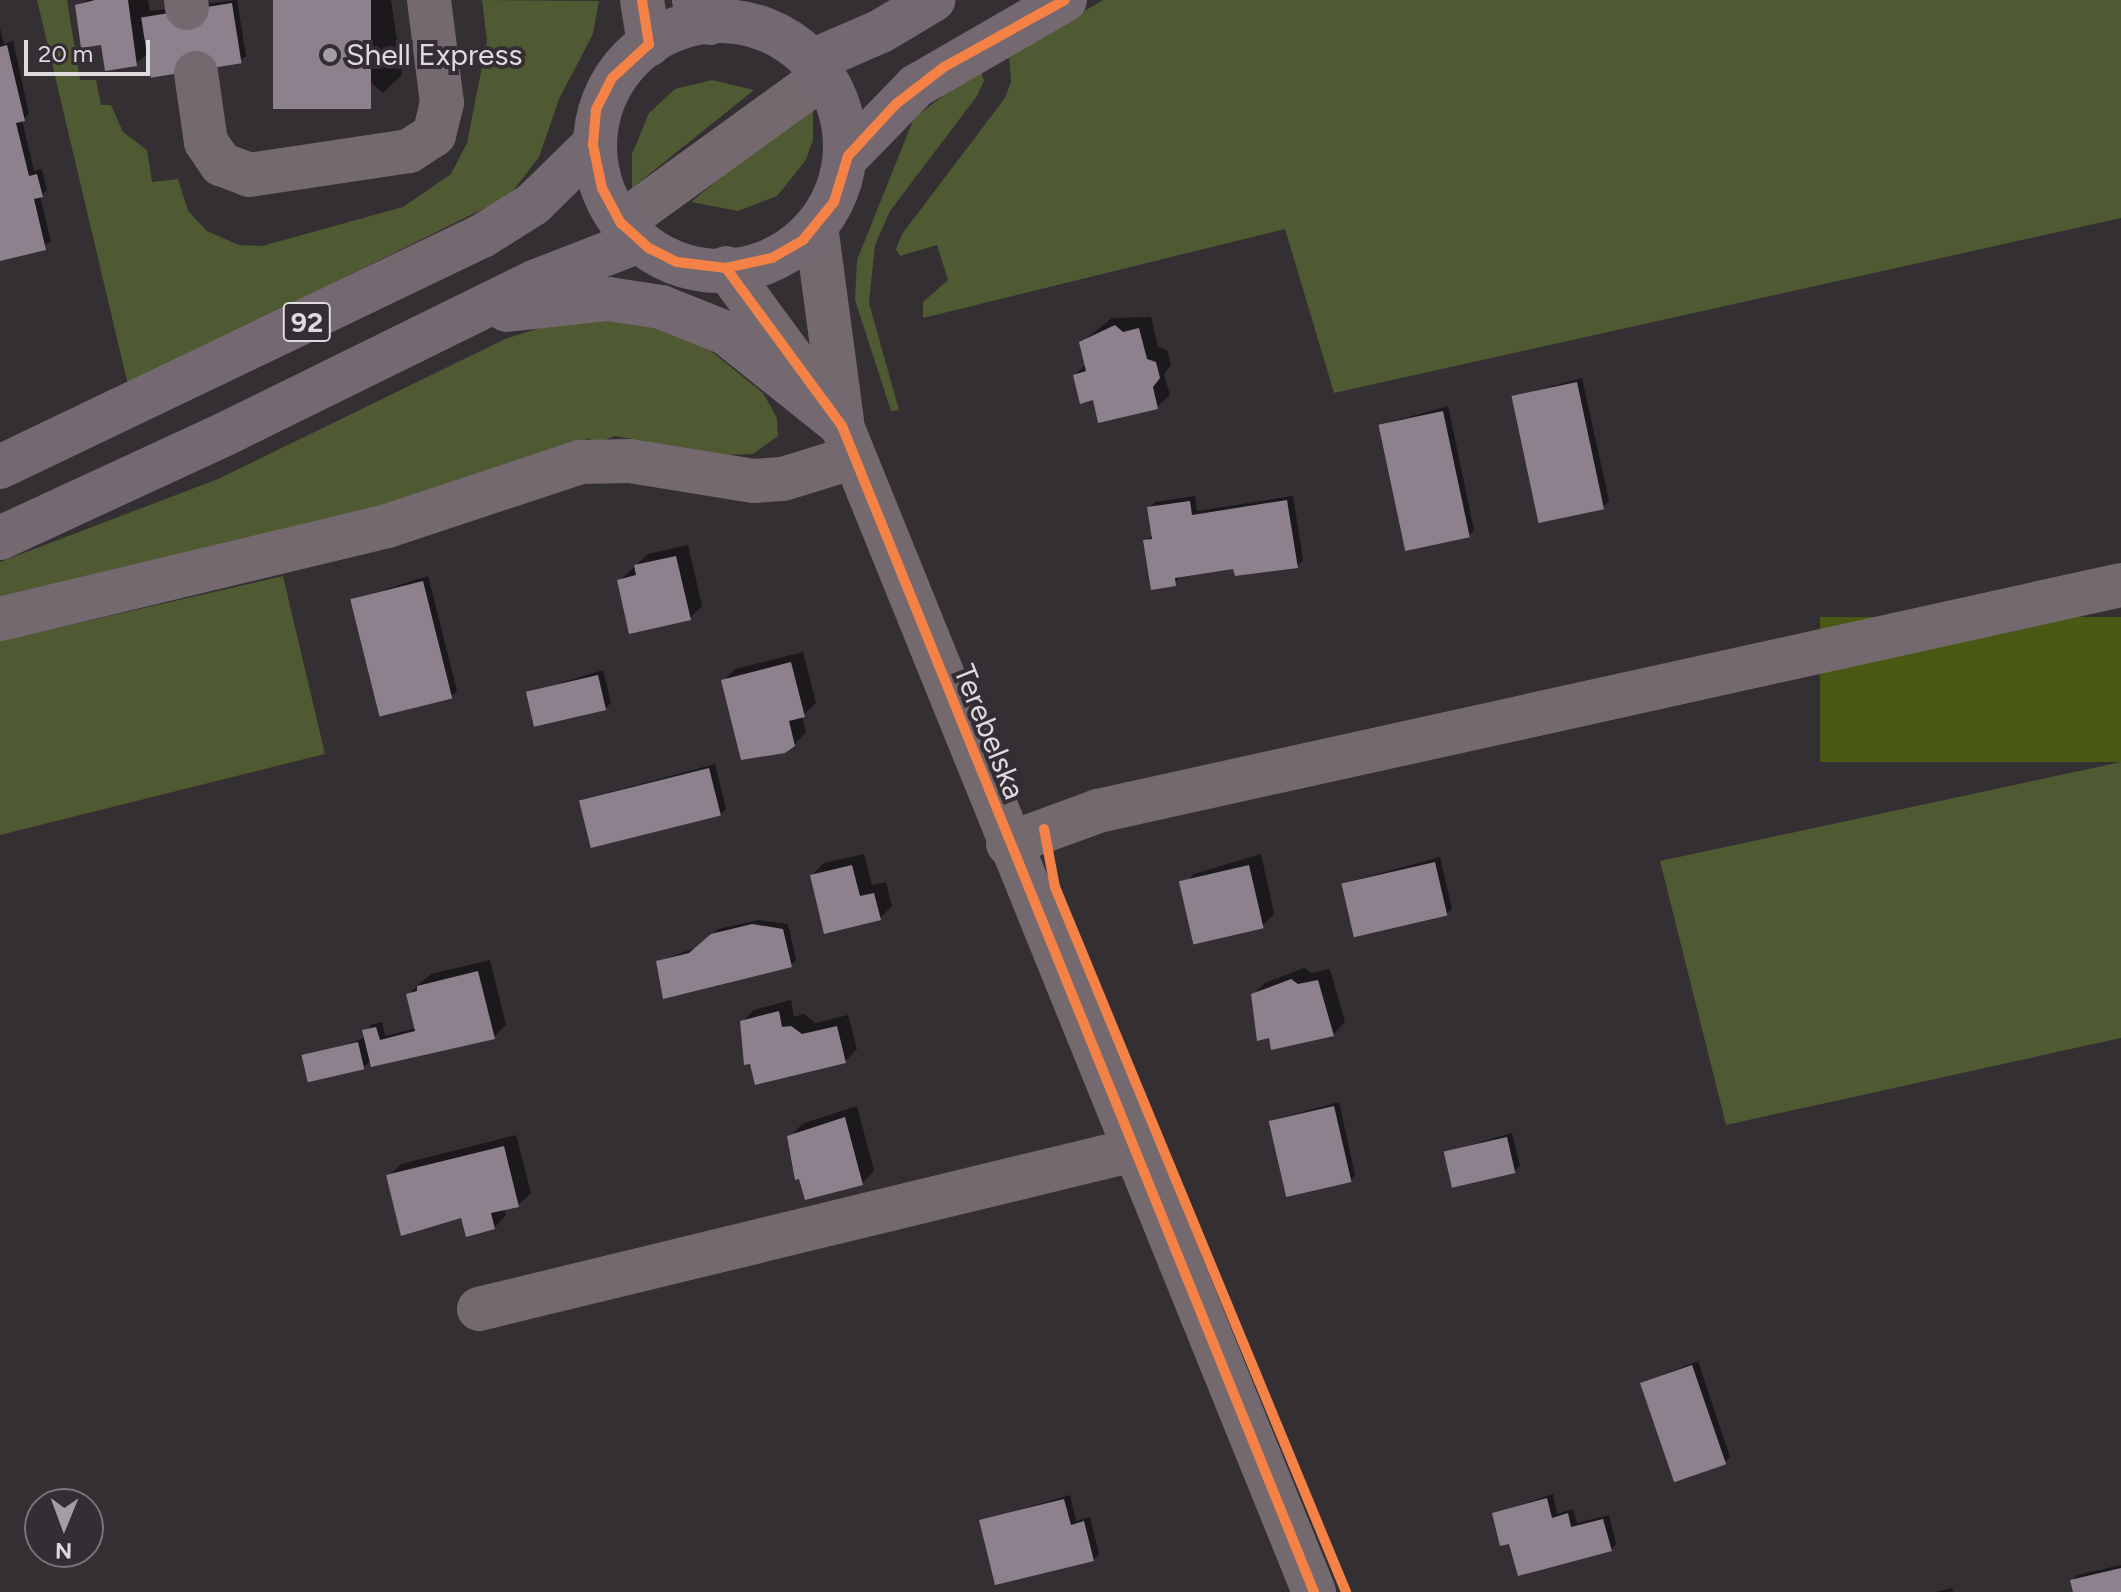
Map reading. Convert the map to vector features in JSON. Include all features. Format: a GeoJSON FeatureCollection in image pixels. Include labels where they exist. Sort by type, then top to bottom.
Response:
{"type":"FeatureCollection","features":[{"type":"Feature","properties":{"kind":"main road"},"geometry":{"type":"LineString","coordinates":[[818,68],[933,0]]}},
{"type":"Feature","properties":{"kind":"main road"},"geometry":{"type":"LineString","coordinates":[[848,156],[916,86],[1065,0]]}},
{"type":"Feature","properties":{"kind":"main road"},"geometry":{"type":"LineString","coordinates":[[702,11],[767,32],[818,68],[845,120],[848,156],[839,192],[816,226],[772,258],[726,268],[677,262],[630,232],[602,188],[593,145],[602,93],[624,64],[649,44],[702,11]]}},
{"type":"Feature","properties":{"kind":"main road","name":"92"},"geometry":{"type":"LineString","coordinates":[[0,467],[482,236],[545,195],[593,145]]}},
{"type":"Feature","properties":{"kind":"main road","name":"92"},"geometry":{"type":"LineString","coordinates":[[0,538],[469,316],[596,254],[630,232]]}},
{"type":"Feature","properties":{"kind":"main road"},"geometry":{"type":"LineString","coordinates":[[469,316],[608,299],[661,307],[726,333],[848,442]]}},
{"type":"Feature","properties":{"kind":"street"},"geometry":{"type":"LineString","coordinates":[[196,73],[206,142],[221,164],[249,175],[409,151],[434,135],[442,103],[429,0]]}},
{"type":"Feature","properties":{"kind":"street"},"geometry":{"type":"LineString","coordinates":[[642,0],[649,44]]}},
{"type":"Feature","properties":{"kind":"street"},"geometry":{"type":"LineString","coordinates":[[630,232],[818,68]]}},
{"type":"Feature","properties":{"kind":"street","name":"Terebelska"},"geometry":{"type":"LineString","coordinates":[[816,226],[848,442],[1008,844],[1314,1592]]}},
{"type":"Feature","properties":{"kind":"street","name":"Terebelska"},"geometry":{"type":"LineString","coordinates":[[726,268],[848,442]]}},
{"type":"Feature","properties":{"kind":"street"},"geometry":{"type":"LineString","coordinates":[[0,619],[387,526],[580,462],[630,461],[753,481],[783,479],[848,442]]}},
{"type":"Feature","properties":{"kind":"street"},"geometry":{"type":"LineString","coordinates":[[1008,844],[1098,811],[2121,585]]}},
{"type":"Feature","properties":{"kind":"street"},"geometry":{"type":"LineString","coordinates":[[479,1309],[1133,1150]]}},
{"type":"Feature","properties":{"kind":"green space"},"geometry":{"type":"Polygon","coordinates":[[[37,0],[67,0],[80,80],[96,80],[101,105],[111,105],[123,132],[147,150],[152,182],[178,179],[188,211],[207,231],[239,245],[262,246],[403,207],[451,174],[467,143],[487,41],[482,0],[599,1],[593,34],[559,99],[539,157],[509,196],[128,385],[37,0]]]}},
{"type":"Feature","properties":{"kind":"green space"},"geometry":{"type":"Polygon","coordinates":[[[1103,0],[2121,0],[2121,218],[1334,393],[1285,229],[923,318],[923,302],[948,280],[937,245],[900,256],[896,249],[902,234],[1005,98],[1011,82],[1009,56],[1103,0]]]}},
{"type":"Feature","properties":{"kind":"green space"},"geometry":{"type":"Polygon","coordinates":[[[980,68],[984,81],[977,96],[890,211],[875,245],[869,303],[899,410],[891,411],[855,300],[857,260],[914,118],[980,68]]]}},
{"type":"Feature","properties":{"kind":"green space"},"geometry":{"type":"Polygon","coordinates":[[[712,80],[754,90],[632,188],[632,154],[649,113],[675,89],[712,80]]]}},
{"type":"Feature","properties":{"kind":"green space"},"geometry":{"type":"Polygon","coordinates":[[[813,103],[813,140],[806,160],[777,196],[738,211],[691,202],[813,103]]]}},
{"type":"Feature","properties":{"kind":"green space"},"geometry":{"type":"Polygon","coordinates":[[[575,317],[636,319],[696,339],[763,393],[777,418],[778,436],[753,454],[723,455],[615,436],[593,444],[589,438],[452,494],[0,609],[0,562],[218,479],[505,339],[575,317]]]}},
{"type":"Feature","properties":{"kind":"green space"},"geometry":{"type":"Polygon","coordinates":[[[283,576],[325,754],[0,835],[0,641],[283,576]]]}},
{"type":"Feature","properties":{"kind":"green space"},"geometry":{"type":"Polygon","coordinates":[[[1820,617],[2121,617],[2121,762],[1820,762],[1820,617]]]}},
{"type":"Feature","properties":{"kind":"green space"},"geometry":{"type":"Polygon","coordinates":[[[2121,762],[2121,1038],[1726,1125],[1660,861],[2121,762]]]}},
{"type":"Feature","properties":{"kind":"building"},"geometry":{"type":"Polygon","coordinates":[[[95,0],[128,0],[137,66],[105,71],[101,45],[81,48],[75,5],[95,0]]]}},
{"type":"Feature","properties":{"kind":"building","name":"Shell Express"},"geometry":{"type":"Polygon","coordinates":[[[273,0],[371,0],[371,109],[273,109],[273,0]]]}},
{"type":"Feature","properties":{"kind":"building"},"geometry":{"type":"Polygon","coordinates":[[[232,3],[242,63],[151,78],[141,17],[232,3]]]}},
{"type":"Feature","properties":{"kind":"building"},"geometry":{"type":"Polygon","coordinates":[[[7,45],[25,121],[16,123],[29,176],[37,174],[43,197],[34,199],[46,250],[0,261],[0,47],[7,45]]]}},
{"type":"Feature","properties":{"kind":"building"},"geometry":{"type":"Polygon","coordinates":[[[1115,325],[1123,332],[1139,328],[1147,359],[1156,362],[1160,378],[1153,387],[1158,409],[1098,423],[1093,400],[1080,404],[1073,375],[1086,371],[1079,342],[1115,325]]]}},
{"type":"Feature","properties":{"kind":"building"},"geometry":{"type":"Polygon","coordinates":[[[1577,382],[1604,509],[1538,523],[1511,396],[1577,382]]]}},
{"type":"Feature","properties":{"kind":"building"},"geometry":{"type":"Polygon","coordinates":[[[1443,411],[1470,537],[1405,551],[1378,425],[1443,411]]]}},
{"type":"Feature","properties":{"kind":"building"},"geometry":{"type":"Polygon","coordinates":[[[1287,500],[1298,568],[1235,576],[1233,569],[1175,578],[1176,586],[1151,590],[1143,540],[1152,539],[1147,507],[1190,501],[1192,515],[1287,500]]]}},
{"type":"Feature","properties":{"kind":"building"},"geometry":{"type":"Polygon","coordinates":[[[676,556],[691,620],[629,634],[617,580],[636,575],[634,565],[676,556]]]}},
{"type":"Feature","properties":{"kind":"building"},"geometry":{"type":"Polygon","coordinates":[[[423,581],[452,698],[380,717],[350,599],[423,581]]]}},
{"type":"Feature","properties":{"kind":"building"},"geometry":{"type":"Polygon","coordinates":[[[791,662],[805,717],[789,721],[795,746],[785,753],[741,760],[721,680],[791,662]]]}},
{"type":"Feature","properties":{"kind":"building"},"geometry":{"type":"Polygon","coordinates":[[[598,675],[606,710],[534,727],[526,692],[598,675]]]}},
{"type":"Feature","properties":{"kind":"building"},"geometry":{"type":"Polygon","coordinates":[[[709,768],[721,816],[591,848],[579,800],[709,768]]]}},
{"type":"Feature","properties":{"kind":"building"},"geometry":{"type":"Polygon","coordinates":[[[1435,862],[1447,916],[1354,937],[1341,884],[1435,862]]]}},
{"type":"Feature","properties":{"kind":"building"},"geometry":{"type":"Polygon","coordinates":[[[852,865],[860,896],[874,893],[881,920],[824,934],[810,875],[852,865]]]}},
{"type":"Feature","properties":{"kind":"building"},"geometry":{"type":"Polygon","coordinates":[[[1249,865],[1264,928],[1193,945],[1179,881],[1249,865]]]}},
{"type":"Feature","properties":{"kind":"building"},"geometry":{"type":"Polygon","coordinates":[[[752,924],[783,929],[792,967],[663,999],[656,961],[689,953],[711,934],[752,924]]]}},
{"type":"Feature","properties":{"kind":"building"},"geometry":{"type":"Polygon","coordinates":[[[478,971],[495,1039],[371,1067],[362,1030],[376,1027],[380,1040],[415,1031],[406,994],[417,991],[417,986],[478,971]]]}},
{"type":"Feature","properties":{"kind":"building"},"geometry":{"type":"Polygon","coordinates":[[[1291,979],[1298,984],[1318,980],[1334,1036],[1271,1050],[1269,1038],[1257,1041],[1251,994],[1291,979]]]}},
{"type":"Feature","properties":{"kind":"building"},"geometry":{"type":"Polygon","coordinates":[[[779,1011],[782,1027],[791,1026],[802,1034],[837,1026],[846,1063],[755,1085],[750,1064],[744,1065],[740,1021],[779,1011]]]}},
{"type":"Feature","properties":{"kind":"building"},"geometry":{"type":"Polygon","coordinates":[[[358,1042],[364,1069],[308,1082],[301,1055],[358,1042]]]}},
{"type":"Feature","properties":{"kind":"building"},"geometry":{"type":"Polygon","coordinates":[[[1334,1106],[1352,1182],[1286,1197],[1269,1121],[1334,1106]]]}},
{"type":"Feature","properties":{"kind":"building"},"geometry":{"type":"Polygon","coordinates":[[[845,1117],[863,1185],[805,1200],[799,1179],[795,1180],[787,1136],[845,1117]]]}},
{"type":"Feature","properties":{"kind":"building"},"geometry":{"type":"Polygon","coordinates":[[[1507,1137],[1515,1173],[1452,1188],[1444,1152],[1507,1137]]]}},
{"type":"Feature","properties":{"kind":"building"},"geometry":{"type":"Polygon","coordinates":[[[504,1146],[519,1207],[491,1213],[495,1229],[466,1237],[461,1218],[401,1236],[386,1175],[504,1146]]]}},
{"type":"Feature","properties":{"kind":"building"},"geometry":{"type":"Polygon","coordinates":[[[1692,1365],[1726,1464],[1674,1482],[1640,1383],[1692,1365]]]}},
{"type":"Feature","properties":{"kind":"building"},"geometry":{"type":"Polygon","coordinates":[[[1547,1498],[1552,1518],[1568,1513],[1571,1527],[1603,1519],[1612,1551],[1518,1576],[1509,1544],[1500,1546],[1492,1513],[1547,1498]]]}},
{"type":"Feature","properties":{"kind":"building"},"geometry":{"type":"Polygon","coordinates":[[[1064,1499],[1071,1525],[1084,1521],[1094,1561],[995,1585],[979,1520],[1064,1499]]]}},
{"type":"Feature","properties":{"kind":"building"},"geometry":{"type":"Polygon","coordinates":[[[2121,1568],[2121,1592],[2073,1592],[2070,1580],[2121,1568]]]}},
{"type":"Feature","properties":{"kind":"cycle path"},"geometry":{"type":"LineString","coordinates":[[642,0],[649,44],[612,78],[596,110],[593,145],[602,188],[621,223],[649,248],[677,262],[726,268],[772,258],[803,240],[834,202],[848,156],[896,104],[944,67],[1065,0]]}},
{"type":"Feature","properties":{"kind":"cycle path"},"geometry":{"type":"LineString","coordinates":[[726,268],[842,426],[1314,1592]]}},
{"type":"Feature","properties":{"kind":"cycle path"},"geometry":{"type":"LineString","coordinates":[[1044,829],[1055,887],[1346,1592]]}},
{"type":"Feature","properties":{"kind":"place","name":"Shell Express"},"geometry":{"type":"Point","coordinates":[330,55]}}]}
